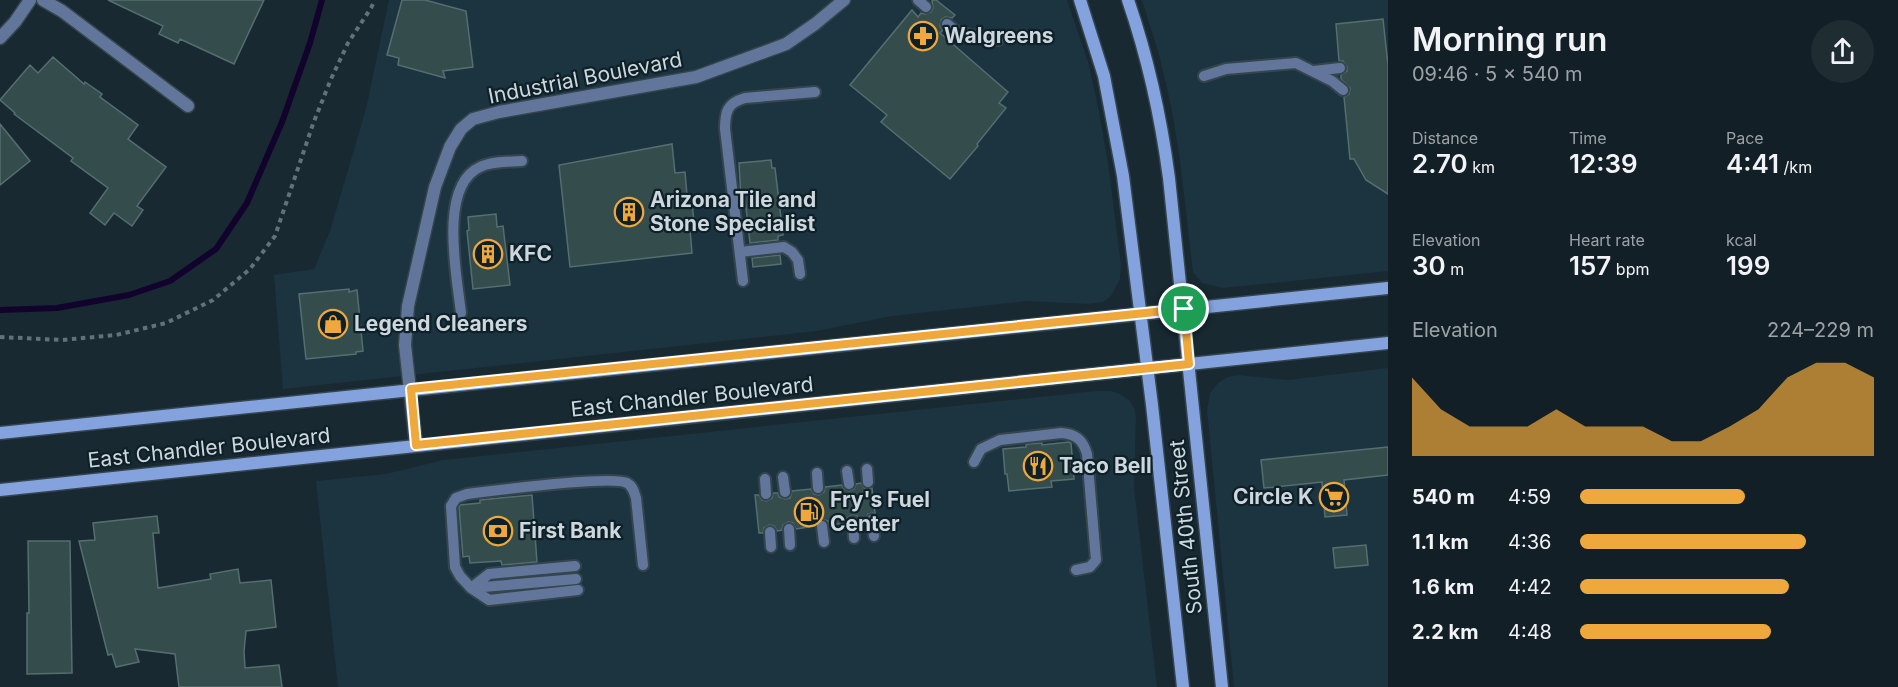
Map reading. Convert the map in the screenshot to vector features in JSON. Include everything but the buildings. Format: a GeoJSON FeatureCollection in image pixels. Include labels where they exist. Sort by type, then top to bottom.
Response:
{"type":"FeatureCollection","features":[{"type":"Feature","properties":{"kind":"main road","name":"South 40th Street"},"geometry":{"type":"LineString","coordinates":[[1080,0],[1104,76],[1124,176],[1183,687]]}},
{"type":"Feature","properties":{"kind":"main road","name":"South 40th Street"},"geometry":{"type":"LineString","coordinates":[[1128,0],[1152,84],[1163,134],[1184,309],[1222,687]]}},
{"type":"Feature","properties":{"kind":"main road","name":"East Chandler Boulevard"},"geometry":{"type":"LineString","coordinates":[[0,433],[1388,288]]}},
{"type":"Feature","properties":{"kind":"main road","name":"East Chandler Boulevard"},"geometry":{"type":"LineString","coordinates":[[0,490],[1388,343]]}},
{"type":"Feature","properties":{"kind":"street"},"geometry":{"type":"LineString","coordinates":[[0,38],[15,22],[30,0]]}},
{"type":"Feature","properties":{"kind":"street"},"geometry":{"type":"LineString","coordinates":[[43,0],[62,10],[188,106]]}},
{"type":"Feature","properties":{"kind":"street","name":"Industrial Boulevard"},"geometry":{"type":"LineString","coordinates":[[416,445],[405,345],[408,306],[435,187],[450,147],[461,129],[473,119],[500,112],[678,81],[726,67],[786,44],[844,0]]}},
{"type":"Feature","properties":{"kind":"lane"},"geometry":{"type":"LineString","coordinates":[[947,24],[957,32],[998,40]]}},
{"type":"Feature","properties":{"kind":"lane"},"geometry":{"type":"LineString","coordinates":[[1204,76],[1226,69],[1296,63],[1339,80]]}},
{"type":"Feature","properties":{"kind":"lane"},"geometry":{"type":"LineString","coordinates":[[743,281],[725,117],[735,100],[815,92]]}},
{"type":"Feature","properties":{"kind":"lane"},"geometry":{"type":"LineString","coordinates":[[461,313],[453,220],[463,183],[481,166],[522,161]]}},
{"type":"Feature","properties":{"kind":"lane"},"geometry":{"type":"LineString","coordinates":[[740,252],[784,247],[798,260],[800,274]]}},
{"type":"Feature","properties":{"kind":"lane"},"geometry":{"type":"LineString","coordinates":[[974,462],[981,449],[1000,440],[1061,433],[1077,437],[1084,445],[1087,454],[1096,560],[1090,567],[1076,570]]}},
{"type":"Feature","properties":{"kind":"lane"},"geometry":{"type":"LineString","coordinates":[[867,469],[868,482]]}},
{"type":"Feature","properties":{"kind":"lane"},"geometry":{"type":"LineString","coordinates":[[847,471],[849,484]]}},
{"type":"Feature","properties":{"kind":"lane"},"geometry":{"type":"LineString","coordinates":[[817,473],[818,488]]}},
{"type":"Feature","properties":{"kind":"lane"},"geometry":{"type":"LineString","coordinates":[[783,477],[785,492]]}},
{"type":"Feature","properties":{"kind":"lane"},"geometry":{"type":"LineString","coordinates":[[765,478],[766,494]]}},
{"type":"Feature","properties":{"kind":"lane"},"geometry":{"type":"LineString","coordinates":[[577,584],[471,588],[455,567],[451,506],[456,498],[467,494],[617,480],[628,483],[636,498],[644,565]]}},
{"type":"Feature","properties":{"kind":"lane"},"geometry":{"type":"LineString","coordinates":[[872,520],[874,536]]}},
{"type":"Feature","properties":{"kind":"lane"},"geometry":{"type":"LineString","coordinates":[[853,522],[855,538]]}},
{"type":"Feature","properties":{"kind":"lane"},"geometry":{"type":"LineString","coordinates":[[822,526],[824,542]]}},
{"type":"Feature","properties":{"kind":"lane"},"geometry":{"type":"LineString","coordinates":[[789,530],[790,545]]}},
{"type":"Feature","properties":{"kind":"lane"},"geometry":{"type":"LineString","coordinates":[[770,532],[771,547]]}},
{"type":"Feature","properties":{"kind":"lane"},"geometry":{"type":"LineString","coordinates":[[471,588],[489,574],[575,566]]}},
{"type":"Feature","properties":{"kind":"path"},"geometry":{"type":"LineString","coordinates":[[0,337],[62,340],[116,335],[166,323],[213,300],[250,269],[275,236],[298,165],[331,79],[348,43],[375,0]]}},
{"type":"Feature","properties":{"kind":"shaded area"},"geometry":{"type":"Polygon","coordinates":[[[389,0],[1067,0],[1089,65],[1100,117],[1121,265],[1120,279],[1111,296],[1103,302],[1088,304],[1027,301],[892,316],[817,331],[283,389],[274,275],[314,269],[330,231],[366,109],[389,0]]]}},
{"type":"Feature","properties":{"kind":"shaded area"},"geometry":{"type":"Polygon","coordinates":[[[1142,0],[1388,0],[1388,271],[1223,288],[1202,283],[1193,272],[1172,111],[1160,58],[1142,0]]]}},
{"type":"Feature","properties":{"kind":"shaded area"},"geometry":{"type":"Polygon","coordinates":[[[1388,368],[1388,687],[1234,687],[1207,410],[1210,393],[1219,382],[1238,375],[1288,380],[1388,368]]]}},
{"type":"Feature","properties":{"kind":"shaded area"},"geometry":{"type":"Polygon","coordinates":[[[1111,391],[1120,394],[1129,400],[1136,416],[1134,488],[1157,687],[338,687],[316,481],[386,474],[443,460],[1111,391]]]}},
{"type":"Feature","properties":{"kind":"waterway"},"geometry":{"type":"LineString","coordinates":[[0,310],[57,308],[129,295],[170,281],[216,249],[247,203],[282,122],[310,43],[322,0]]}},
{"type":"Feature","properties":{"kind":"place","name":"Walgreens"},"geometry":{"type":"Point","coordinates":[923,36]}},
{"type":"Feature","properties":{"kind":"place","name":"Arizona Tile and Stone Specialist"},"geometry":{"type":"Point","coordinates":[629,212]}},
{"type":"Feature","properties":{"kind":"place","name":"KFC"},"geometry":{"type":"Point","coordinates":[488,254]}},
{"type":"Feature","properties":{"kind":"place","name":"Legend Cleaners"},"geometry":{"type":"Point","coordinates":[333,324]}},
{"type":"Feature","properties":{"kind":"place","name":"Taco Bell"},"geometry":{"type":"Point","coordinates":[1038,466]}},
{"type":"Feature","properties":{"kind":"place","name":"Circle K"},"geometry":{"type":"Point","coordinates":[1334,497]}},
{"type":"Feature","properties":{"kind":"place","name":"Fry's Fuel Center"},"geometry":{"type":"Point","coordinates":[809,512]}},
{"type":"Feature","properties":{"kind":"place","name":"First Bank"},"geometry":{"type":"Point","coordinates":[498,531]}},
{"type":"Feature","properties":{"kind":"route"},"geometry":{"type":"LineString","coordinates":[[1184,309],[1189,364],[416,445],[411,389],[1184,309]]}}]}
